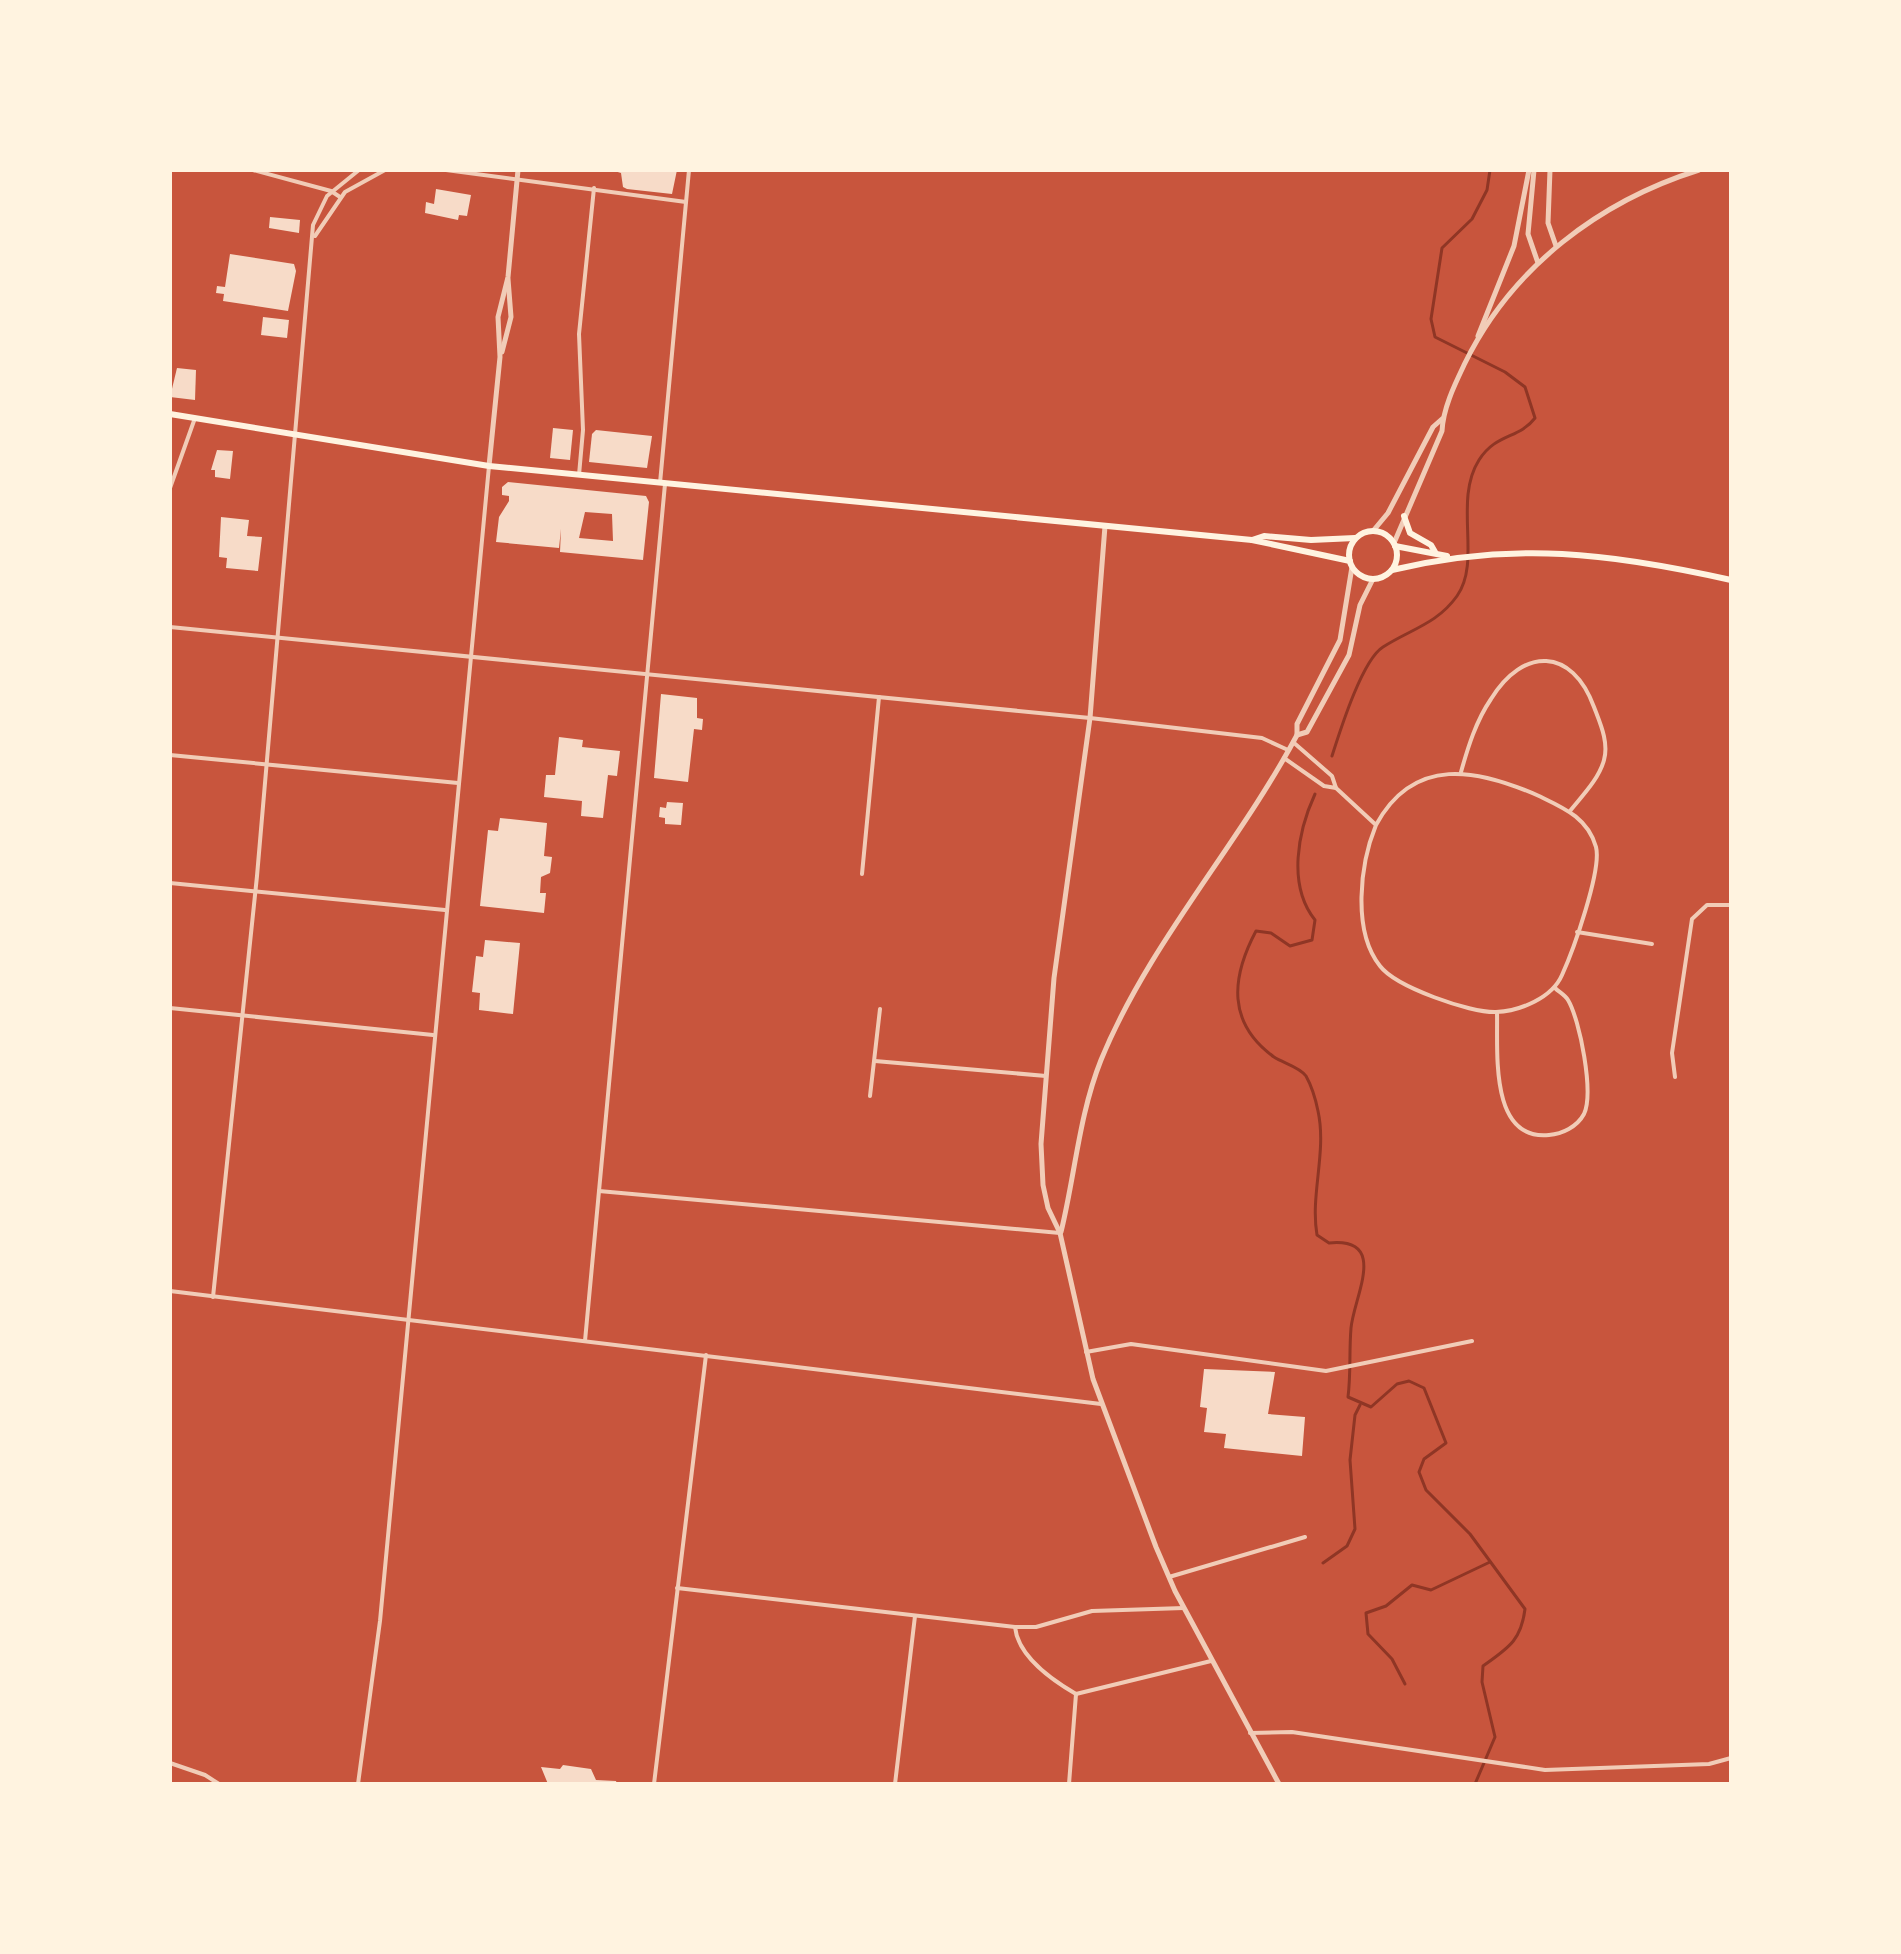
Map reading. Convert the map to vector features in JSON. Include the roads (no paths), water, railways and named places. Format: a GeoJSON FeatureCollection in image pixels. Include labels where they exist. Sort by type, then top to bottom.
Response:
{"type":"FeatureCollection","features":[{"type":"Feature","properties":{"kind":"main road"},"geometry":{"type":"LineString","coordinates":[[170,414],[489,466],[1252,540],[1351,564]]}},
{"type":"Feature","properties":{"kind":"main road"},"geometry":{"type":"LineString","coordinates":[[1404,516],[1410,533],[1431,545],[1435,552]]}},
{"type":"Feature","properties":{"kind":"main road"},"geometry":{"type":"LineString","coordinates":[[1252,540],[1264,536],[1311,540],[1356,538],[1373,531],[1385,534],[1395,544],[1447,556]]}},
{"type":"Feature","properties":{"kind":"main road"},"geometry":{"type":"LineString","coordinates":[[1356,538],[1349,549],[1351,564],[1361,576],[1373,579],[1392,570],[1447,556],[1585,553],[1645,561],[1731,580]]}},
{"type":"Feature","properties":{"kind":"main road"},"geometry":{"type":"LineString","coordinates":[[1392,570],[1397,561],[1395,544]]}},
{"type":"Feature","properties":{"kind":"street"},"geometry":{"type":"LineString","coordinates":[[253,170],[331,191],[340,197]]}},
{"type":"Feature","properties":{"kind":"street"},"geometry":{"type":"LineString","coordinates":[[213,1297],[255,892],[318,212],[331,191],[359,170]]}},
{"type":"Feature","properties":{"kind":"street"},"geometry":{"type":"LineString","coordinates":[[315,236],[340,197],[361,180],[385,170]]}},
{"type":"Feature","properties":{"kind":"street"},"geometry":{"type":"LineString","coordinates":[[446,170],[686,202]]}},
{"type":"Feature","properties":{"kind":"street"},"geometry":{"type":"LineString","coordinates":[[358,1784],[376,1661],[433,1035],[500,357],[498,317],[508,277],[518,170]]}},
{"type":"Feature","properties":{"kind":"street"},"geometry":{"type":"LineString","coordinates":[[585,1341],[689,170]]}},
{"type":"Feature","properties":{"kind":"street"},"geometry":{"type":"LineString","coordinates":[[1531,170],[1528,234],[1538,263]]}},
{"type":"Feature","properties":{"kind":"street"},"geometry":{"type":"LineString","coordinates":[[1395,544],[1404,516],[1442,431],[1442,418],[1458,377],[1514,246],[1531,170]]}},
{"type":"Feature","properties":{"kind":"street"},"geometry":{"type":"LineString","coordinates":[[1550,170],[1548,223],[1556,246]]}},
{"type":"Feature","properties":{"kind":"street"},"geometry":{"type":"LineString","coordinates":[[1473,347],[1510,294],[1556,246],[1632,196],[1699,170]]}},
{"type":"Feature","properties":{"kind":"street"},"geometry":{"type":"LineString","coordinates":[[579,475],[583,430],[579,334],[594,188]]}},
{"type":"Feature","properties":{"kind":"street"},"geometry":{"type":"LineString","coordinates":[[500,357],[511,317],[508,277]]}},
{"type":"Feature","properties":{"kind":"street"},"geometry":{"type":"LineString","coordinates":[[170,488],[195,418]]}},
{"type":"Feature","properties":{"kind":"street"},"geometry":{"type":"LineString","coordinates":[[1373,531],[1388,513],[1433,427],[1442,418]]}},
{"type":"Feature","properties":{"kind":"street"},"geometry":{"type":"LineString","coordinates":[[1105,526],[1090,718],[1054,978],[1041,1165],[1046,1200],[1060,1233],[1086,1352],[1101,1404],[1169,1577],[1279,1784]]}},
{"type":"Feature","properties":{"kind":"street"},"geometry":{"type":"LineString","coordinates":[[1060,1233],[1090,1091],[1109,1042],[1146,975],[1297,735],[1297,724],[1340,640],[1351,564]]}},
{"type":"Feature","properties":{"kind":"street"},"geometry":{"type":"LineString","coordinates":[[1297,735],[1307,732],[1349,655],[1360,605],[1373,579]]}},
{"type":"Feature","properties":{"kind":"street"},"geometry":{"type":"LineString","coordinates":[[170,627],[1090,718],[1262,738],[1288,750]]}},
{"type":"Feature","properties":{"kind":"street"},"geometry":{"type":"LineString","coordinates":[[1461,772],[1478,724],[1499,688],[1536,663],[1562,663],[1576,672],[1586,686],[1605,746],[1603,763],[1593,783],[1570,811]]}},
{"type":"Feature","properties":{"kind":"street"},"geometry":{"type":"LineString","coordinates":[[862,874],[879,697]]}},
{"type":"Feature","properties":{"kind":"street"},"geometry":{"type":"LineString","coordinates":[[1293,742],[1332,776],[1336,788],[1376,825]]}},
{"type":"Feature","properties":{"kind":"street"},"geometry":{"type":"LineString","coordinates":[[170,755],[458,783]]}},
{"type":"Feature","properties":{"kind":"street"},"geometry":{"type":"LineString","coordinates":[[1284,758],[1324,786],[1336,788]]}},
{"type":"Feature","properties":{"kind":"street"},"geometry":{"type":"LineString","coordinates":[[1461,772],[1481,774],[1570,811],[1589,831],[1598,858],[1577,932],[1555,988],[1537,1001],[1497,1012],[1403,985],[1376,962],[1367,939],[1363,894],[1367,853],[1376,825],[1389,803],[1408,788],[1434,777],[1461,772]]}},
{"type":"Feature","properties":{"kind":"street"},"geometry":{"type":"LineString","coordinates":[[170,883],[445,910]]}},
{"type":"Feature","properties":{"kind":"street"},"geometry":{"type":"LineString","coordinates":[[1675,1077],[1672,1053],[1692,919],[1707,905],[1731,905]]}},
{"type":"Feature","properties":{"kind":"street"},"geometry":{"type":"LineString","coordinates":[[1577,932],[1652,944]]}},
{"type":"Feature","properties":{"kind":"street"},"geometry":{"type":"LineString","coordinates":[[1497,1012],[1501,1093],[1510,1118],[1520,1131],[1532,1135],[1562,1132],[1580,1119],[1588,1094],[1575,1015],[1567,998],[1555,988]]}},
{"type":"Feature","properties":{"kind":"street"},"geometry":{"type":"LineString","coordinates":[[170,1008],[433,1035]]}},
{"type":"Feature","properties":{"kind":"street"},"geometry":{"type":"LineString","coordinates":[[870,1096],[880,1009]]}},
{"type":"Feature","properties":{"kind":"street"},"geometry":{"type":"LineString","coordinates":[[875,1061],[1046,1076]]}},
{"type":"Feature","properties":{"kind":"street"},"geometry":{"type":"LineString","coordinates":[[599,1191],[1060,1233]]}},
{"type":"Feature","properties":{"kind":"street"},"geometry":{"type":"LineString","coordinates":[[170,1291],[1101,1404]]}},
{"type":"Feature","properties":{"kind":"street"},"geometry":{"type":"LineString","coordinates":[[1086,1352],[1131,1344],[1340,1370],[1472,1341]]}},
{"type":"Feature","properties":{"kind":"street"},"geometry":{"type":"LineString","coordinates":[[654,1784],[706,1355]]}},
{"type":"Feature","properties":{"kind":"street"},"geometry":{"type":"LineString","coordinates":[[1169,1577],[1305,1537]]}},
{"type":"Feature","properties":{"kind":"street"},"geometry":{"type":"LineString","coordinates":[[677,1588],[1015,1627],[1036,1627],[1092,1611],[1184,1608]]}},
{"type":"Feature","properties":{"kind":"street"},"geometry":{"type":"LineString","coordinates":[[895,1784],[915,1616]]}},
{"type":"Feature","properties":{"kind":"street"},"geometry":{"type":"LineString","coordinates":[[1015,1627],[1020,1645],[1029,1656],[1076,1694]]}},
{"type":"Feature","properties":{"kind":"street"},"geometry":{"type":"LineString","coordinates":[[1076,1694],[1211,1661]]}},
{"type":"Feature","properties":{"kind":"street"},"geometry":{"type":"LineString","coordinates":[[1069,1784],[1076,1694]]}},
{"type":"Feature","properties":{"kind":"street"},"geometry":{"type":"LineString","coordinates":[[1250,1733],[1292,1732],[1503,1763],[1583,1770],[1709,1764],[1731,1758]]}},
{"type":"Feature","properties":{"kind":"street"},"geometry":{"type":"LineString","coordinates":[[170,1763],[205,1775],[219,1784]]}},
{"type":"Feature","properties":{"kind":"waterway"},"geometry":{"type":"LineString","coordinates":[[1332,756],[1353,697],[1375,654],[1441,613],[1457,596],[1464,582],[1468,548],[1468,494],[1479,460],[1493,445],[1522,430],[1535,418],[1525,387],[1505,372],[1435,337],[1431,319],[1442,248],[1472,219],[1487,190],[1490,170]]}},
{"type":"Feature","properties":{"kind":"waterway"},"geometry":{"type":"LineString","coordinates":[[1315,794],[1304,824],[1298,858],[1301,891],[1315,920],[1312,940],[1290,946],[1271,933],[1256,931],[1242,966],[1238,999],[1241,1015],[1259,1044],[1274,1057],[1303,1073],[1313,1093],[1321,1142],[1315,1205],[1317,1235],[1329,1243],[1347,1244],[1358,1249],[1363,1259],[1364,1271],[1351,1328],[1348,1397],[1371,1407],[1397,1384],[1409,1381],[1424,1388],[1446,1443],[1424,1459],[1419,1472],[1426,1490],[1470,1534],[1525,1609],[1520,1629],[1512,1643],[1483,1666],[1482,1682],[1495,1737],[1475,1784]]}},
{"type":"Feature","properties":{"kind":"waterway"},"geometry":{"type":"LineString","coordinates":[[1323,1563],[1347,1546],[1355,1529],[1350,1460],[1355,1415],[1360,1405]]}},
{"type":"Feature","properties":{"kind":"waterway"},"geometry":{"type":"LineString","coordinates":[[1405,1684],[1392,1659],[1368,1634],[1366,1613],[1386,1606],[1412,1585],[1431,1590],[1490,1562]]}}]}
